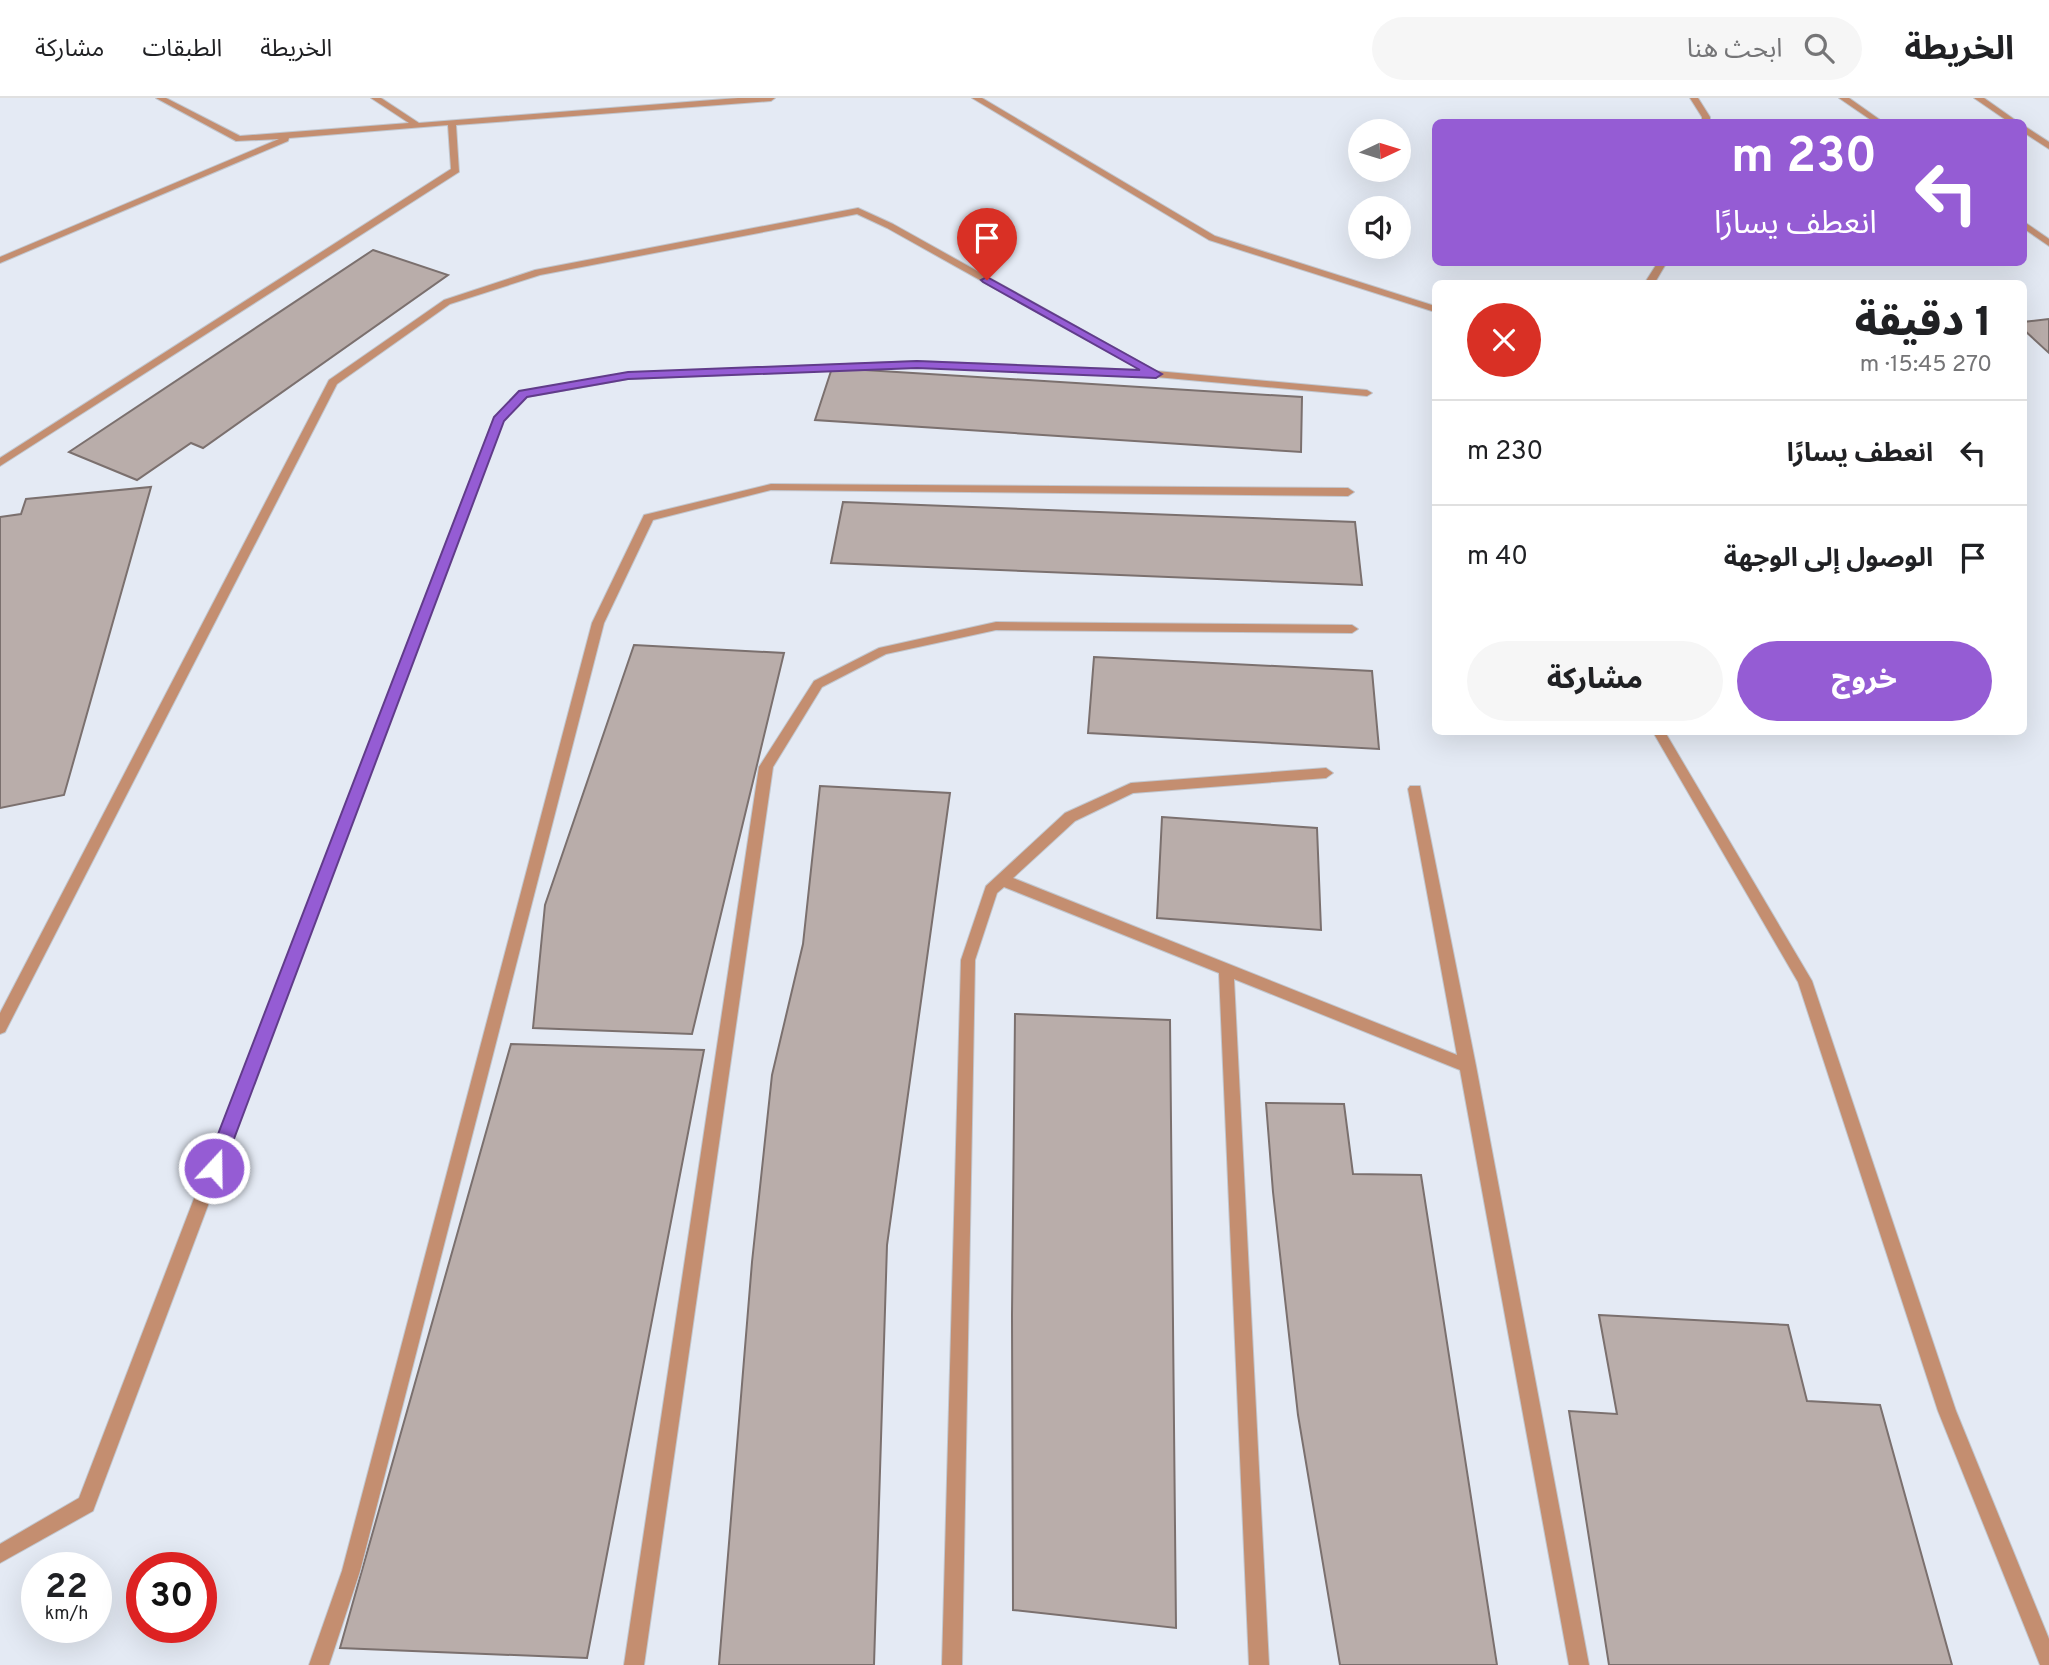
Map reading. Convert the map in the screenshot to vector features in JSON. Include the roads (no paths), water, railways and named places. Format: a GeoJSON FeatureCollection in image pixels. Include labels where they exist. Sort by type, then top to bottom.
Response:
{"type":"FeatureCollection","features":[{"type":"Feature","properties":{"kind":"street"},"geometry":{"type":"LineString","coordinates":[[160,98],[239,139],[771,98]]}},
{"type":"Feature","properties":{"kind":"street"},"geometry":{"type":"LineString","coordinates":[[375,98],[417,125]]}},
{"type":"Feature","properties":{"kind":"street"},"geometry":{"type":"LineString","coordinates":[[976,98],[1212,238],[1432,308]]}},
{"type":"Feature","properties":{"kind":"street"},"geometry":{"type":"LineString","coordinates":[[1694,98],[1706,119]]}},
{"type":"Feature","properties":{"kind":"street"},"geometry":{"type":"LineString","coordinates":[[1843,98],[1874,119]]}},
{"type":"Feature","properties":{"kind":"street"},"geometry":{"type":"LineString","coordinates":[[1978,98],[2010,119]]}},
{"type":"Feature","properties":{"kind":"street"},"geometry":{"type":"LineString","coordinates":[[0,463],[456,170],[452,124]]}},
{"type":"Feature","properties":{"kind":"street"},"geometry":{"type":"LineString","coordinates":[[2027,131],[2049,146]]}},
{"type":"Feature","properties":{"kind":"street"},"geometry":{"type":"LineString","coordinates":[[0,260],[296,134]]}},
{"type":"Feature","properties":{"kind":"street"},"geometry":{"type":"LineString","coordinates":[[0,1028],[332,382],[447,302],[538,272],[858,211],[890,226],[1156,374]]}},
{"type":"Feature","properties":{"kind":"street"},"geometry":{"type":"LineString","coordinates":[[2027,227],[2049,243]]}},
{"type":"Feature","properties":{"kind":"street"},"geometry":{"type":"LineString","coordinates":[[0,1554],[86,1504],[498,419],[523,394],[628,376],[917,364],[1156,374],[1367,393]]}},
{"type":"Feature","properties":{"kind":"street"},"geometry":{"type":"LineString","coordinates":[[319,1665],[351,1572],[598,623],[648,518],[771,487],[1348,492]]}},
{"type":"Feature","properties":{"kind":"street"},"geometry":{"type":"LineString","coordinates":[[634,1665],[766,766],[818,684],[883,651],[996,626],[1352,629]]}},
{"type":"Feature","properties":{"kind":"street"},"geometry":{"type":"LineString","coordinates":[[1661,735],[1805,981],[1947,1411],[2049,1663]]}},
{"type":"Feature","properties":{"kind":"street"},"geometry":{"type":"LineString","coordinates":[[952,1665],[968,960],[991,890],[1070,817],[1131,788],[1326,773]]}},
{"type":"Feature","properties":{"kind":"street"},"geometry":{"type":"LineString","coordinates":[[1415,789],[1579,1665]]}},
{"type":"Feature","properties":{"kind":"street"},"geometry":{"type":"LineString","coordinates":[[1002,880],[1468,1066]]}},
{"type":"Feature","properties":{"kind":"street"},"geometry":{"type":"LineString","coordinates":[[1226,970],[1259,1665]]}}]}
